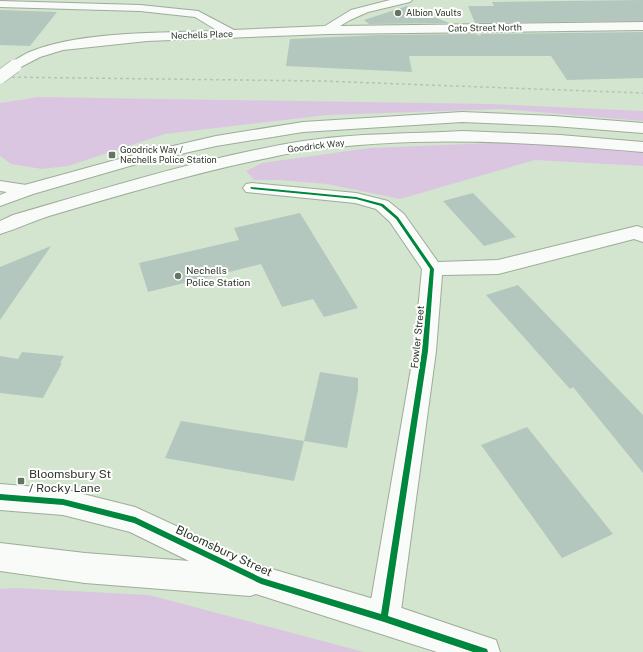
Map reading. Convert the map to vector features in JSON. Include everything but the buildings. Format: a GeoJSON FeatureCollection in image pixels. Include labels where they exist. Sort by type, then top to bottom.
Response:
{"type":"FeatureCollection","features":[{"type":"Feature","properties":{"kind":"street"},"geometry":{"type":"LineString","coordinates":[[328,30],[339,19],[355,12],[406,0]]}},
{"type":"Feature","properties":{"kind":"street"},"geometry":{"type":"LineString","coordinates":[[0,4],[45,4],[140,8],[198,14],[232,34]]}},
{"type":"Feature","properties":{"kind":"street","name":"Cato Street North"},"geometry":{"type":"LineString","coordinates":[[328,30],[643,26]]}},
{"type":"Feature","properties":{"kind":"street","name":"Nechells Place"},"geometry":{"type":"LineString","coordinates":[[0,77],[35,54],[61,46],[147,37],[328,30]]}},
{"type":"Feature","properties":{"kind":"street","name":"Goodrick Way"},"geometry":{"type":"LineString","coordinates":[[0,201],[27,190],[143,158],[216,141],[303,127],[462,117],[554,121],[643,128]]}},
{"type":"Feature","properties":{"kind":"street","name":"Goodrick Way"},"geometry":{"type":"LineString","coordinates":[[0,228],[20,219],[148,181],[226,162],[304,146],[373,140],[463,136],[560,140],[643,147]]}},
{"type":"Feature","properties":{"kind":"street"},"geometry":{"type":"LineString","coordinates":[[0,186],[27,190]]}},
{"type":"Feature","properties":{"kind":"street"},"geometry":{"type":"LineString","coordinates":[[252,188],[356,198],[382,205],[397,218],[432,269],[498,267],[637,232],[643,236]]}},
{"type":"Feature","properties":{"kind":"street","name":"Fowler Street"},"geometry":{"type":"LineString","coordinates":[[384,618],[425,351],[432,269]]}},
{"type":"Feature","properties":{"kind":"street","name":"Bloomsbury Street"},"geometry":{"type":"LineString","coordinates":[[0,496],[63,502],[135,520],[261,581],[384,618],[484,652]]}},
{"type":"Feature","properties":{"kind":"street","name":"Bloomsbury Street"},"geometry":{"type":"LineString","coordinates":[[0,557],[85,568],[261,581]]}},
{"type":"Feature","properties":{"kind":"shaded area"},"geometry":{"type":"Polygon","coordinates":[[[38,97],[490,104],[643,111],[643,121],[502,109],[327,115],[165,134],[68,166],[42,169],[11,164],[0,156],[0,103],[38,97]]]}},
{"type":"Feature","properties":{"kind":"shaded area"},"geometry":{"type":"Polygon","coordinates":[[[517,142],[643,151],[643,166],[535,160],[400,199],[327,184],[278,180],[254,180],[246,171],[262,163],[369,148],[517,142]]]}},
{"type":"Feature","properties":{"kind":"shaded area"},"geometry":{"type":"Polygon","coordinates":[[[15,588],[149,595],[364,652],[0,652],[0,589],[15,588]]]}},
{"type":"Feature","properties":{"kind":"railway"},"geometry":{"type":"LineString","coordinates":[[0,77],[322,81],[643,93]]}},
{"type":"Feature","properties":{"kind":"cycle path"},"geometry":{"type":"LineString","coordinates":[[252,188],[356,198],[382,205],[397,218],[432,269],[425,351],[384,618]]}},
{"type":"Feature","properties":{"kind":"cycle path"},"geometry":{"type":"LineString","coordinates":[[0,497],[63,502],[135,520],[261,581],[384,618],[484,652]]}},
{"type":"Feature","properties":{"kind":"place","name":"Albion Vaults"},"geometry":{"type":"Point","coordinates":[398,13]}},
{"type":"Feature","properties":{"kind":"place","name":"Goodrick Way / Nechells Police Station"},"geometry":{"type":"Point","coordinates":[112,155]}},
{"type":"Feature","properties":{"kind":"place","name":"Nechells Police Station"},"geometry":{"type":"Point","coordinates":[178,276]}},
{"type":"Feature","properties":{"kind":"place","name":"Bloomsbury St / Rocky Lane"},"geometry":{"type":"Point","coordinates":[21,481]}}]}
